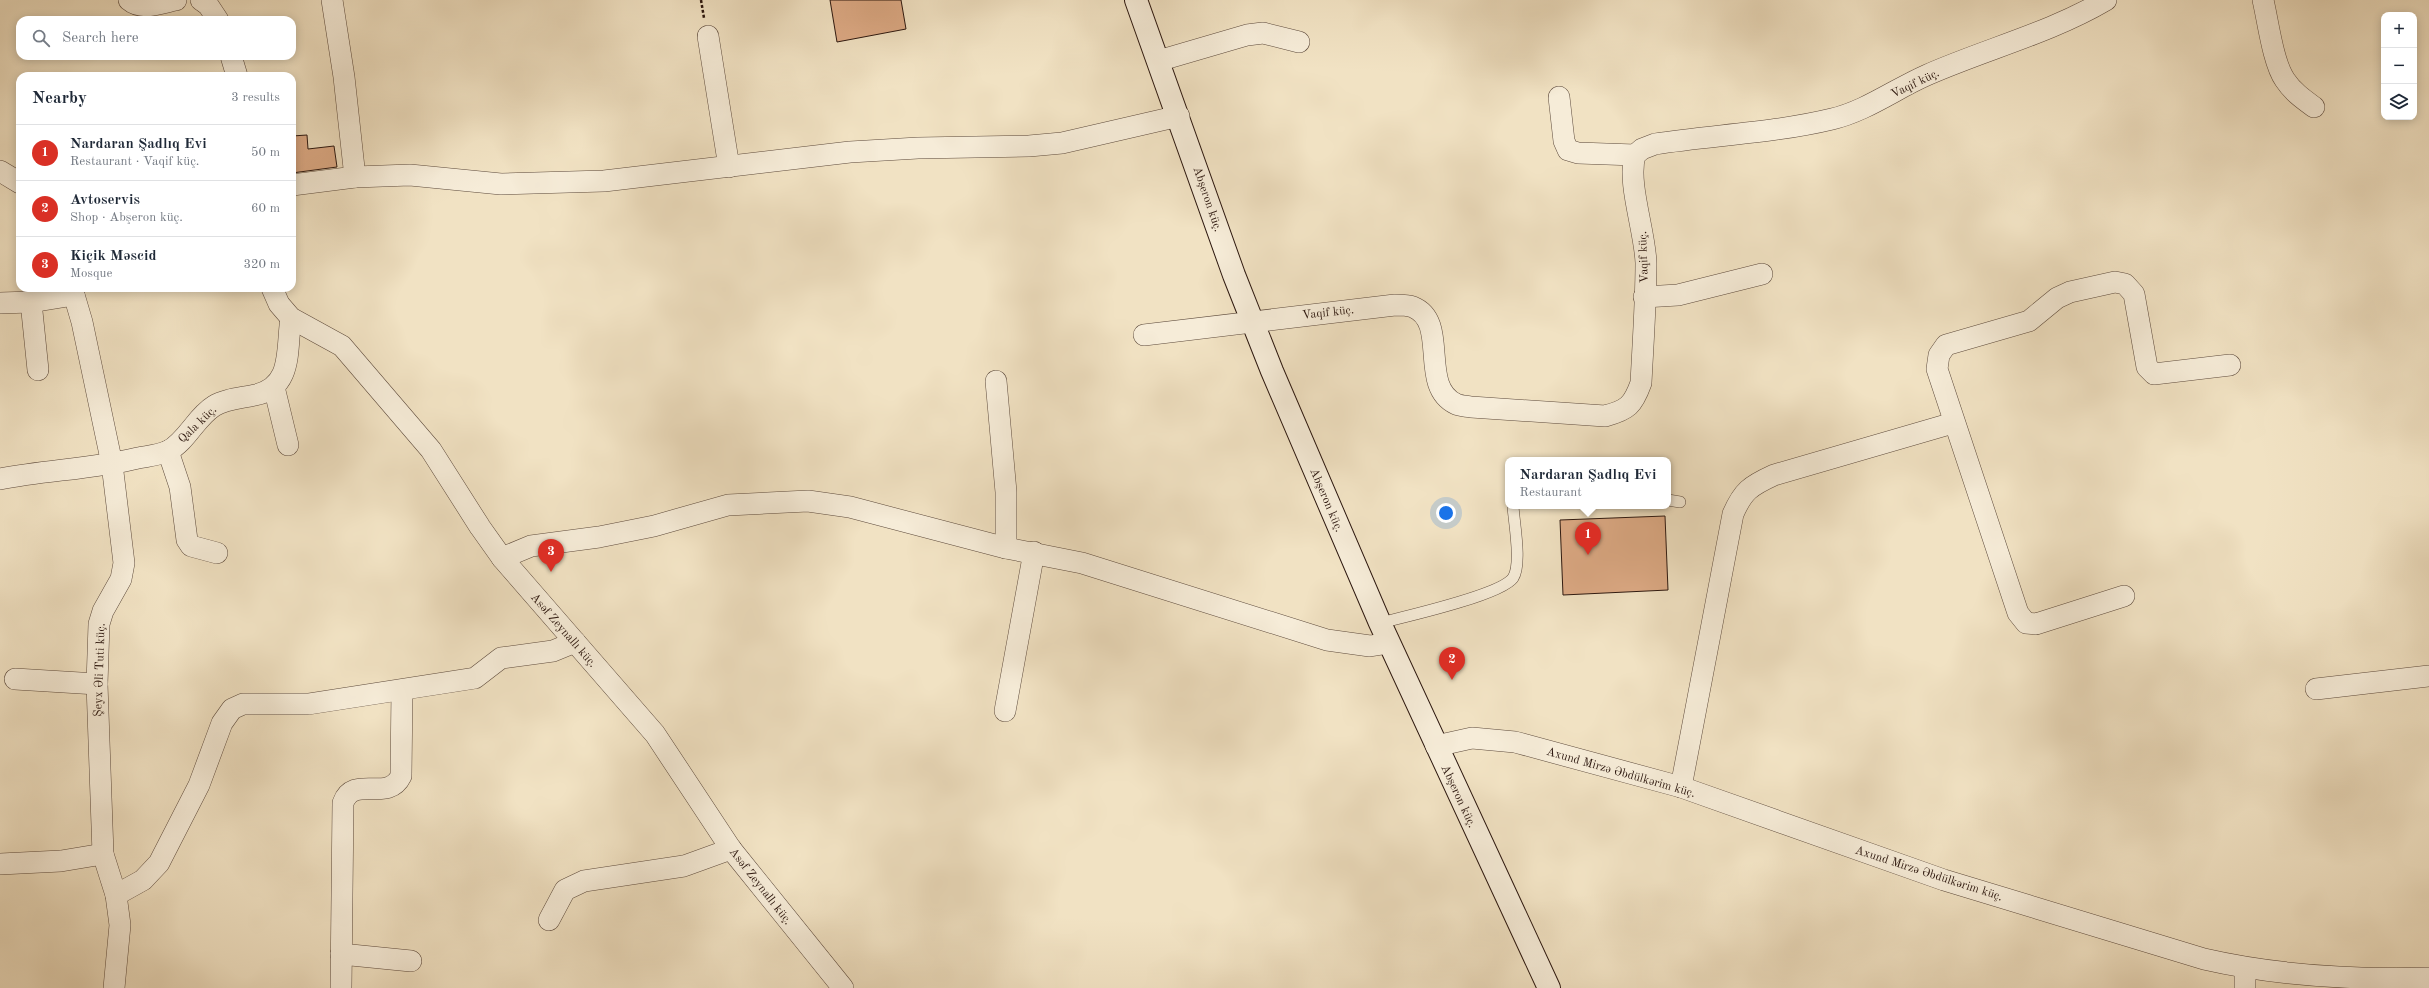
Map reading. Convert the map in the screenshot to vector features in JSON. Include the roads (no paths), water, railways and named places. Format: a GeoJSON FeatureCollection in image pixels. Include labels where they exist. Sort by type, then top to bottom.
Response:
{"type":"FeatureCollection","features":[{"type":"Feature","properties":{"kind":"main road","name":"Abşeron küç."},"geometry":{"type":"LineString","coordinates":[[1136,0],[1252,321],[1380,623],[1549,988]]}},
{"type":"Feature","properties":{"kind":"street"},"geometry":{"type":"LineString","coordinates":[[129,0],[135,5],[145,7],[176,0]]}},
{"type":"Feature","properties":{"kind":"street"},"geometry":{"type":"LineString","coordinates":[[201,0],[208,5],[215,16]]}},
{"type":"Feature","properties":{"kind":"street"},"geometry":{"type":"LineString","coordinates":[[332,0],[344,78],[356,178]]}},
{"type":"Feature","properties":{"kind":"street","name":"Vaqif küç."},"geometry":{"type":"LineString","coordinates":[[1144,335],[1395,305],[1413,307],[1426,315],[1431,327],[1439,385],[1446,396],[1456,404],[1471,407],[1605,416],[1622,412],[1635,401],[1641,382],[1646,264],[1644,236],[1633,175],[1634,155],[1642,149],[1655,144],[1802,126],[1833,119],[1865,108],[1926,76],[2060,24],[2106,0]]}},
{"type":"Feature","properties":{"kind":"street"},"geometry":{"type":"LineString","coordinates":[[2262,0],[2274,50],[2284,79],[2295,94],[2314,107]]}},
{"type":"Feature","properties":{"kind":"street"},"geometry":{"type":"LineString","coordinates":[[1158,61],[1247,35],[1263,33],[1299,42]]}},
{"type":"Feature","properties":{"kind":"street"},"geometry":{"type":"LineString","coordinates":[[708,36],[729,167]]}},
{"type":"Feature","properties":{"kind":"street"},"geometry":{"type":"LineString","coordinates":[[232,60],[236,72]]}},
{"type":"Feature","properties":{"kind":"street"},"geometry":{"type":"LineString","coordinates":[[1559,97],[1564,141],[1568,150],[1578,153],[1634,155]]}},
{"type":"Feature","properties":{"kind":"street"},"geometry":{"type":"LineString","coordinates":[[296,185],[356,178],[410,175],[501,184],[604,181],[850,152],[918,148],[1029,146],[1062,142],[1179,116]]}},
{"type":"Feature","properties":{"kind":"street"},"geometry":{"type":"LineString","coordinates":[[0,171],[16,181]]}},
{"type":"Feature","properties":{"kind":"street"},"geometry":{"type":"LineString","coordinates":[[1644,297],[1678,295],[1762,274]]}},
{"type":"Feature","properties":{"kind":"street"},"geometry":{"type":"LineString","coordinates":[[2124,596],[2036,624],[2026,623],[2018,613],[1953,423],[1937,369],[1939,355],[1946,344],[2029,321],[2057,298],[2070,292],[2115,282],[2125,284],[2134,294],[2147,367],[2154,374],[2230,365]]}},
{"type":"Feature","properties":{"kind":"street"},"geometry":{"type":"LineString","coordinates":[[0,303],[32,302],[69,292]]}},
{"type":"Feature","properties":{"kind":"street","name":"Şeyx Əli Tuti küç."},"geometry":{"type":"LineString","coordinates":[[73,292],[82,322],[112,464],[124,563],[121,579],[102,611],[99,624],[97,684],[103,854],[116,895],[120,925],[114,988]]}},
{"type":"Feature","properties":{"kind":"street","name":"Asəf Zeynallı küç."},"geometry":{"type":"LineString","coordinates":[[274,292],[279,304],[291,318],[342,346],[431,450],[480,527],[502,558],[655,734],[731,850],[843,988]]}},
{"type":"Feature","properties":{"kind":"street"},"geometry":{"type":"LineString","coordinates":[[32,302],[38,370]]}},
{"type":"Feature","properties":{"kind":"street"},"geometry":{"type":"LineString","coordinates":[[288,445],[274,387],[284,374],[287,363],[291,318]]}},
{"type":"Feature","properties":{"kind":"street"},"geometry":{"type":"LineString","coordinates":[[996,381],[1006,492],[1006,548]]}},
{"type":"Feature","properties":{"kind":"street","name":"Qala küç."},"geometry":{"type":"LineString","coordinates":[[0,479],[28,473],[112,464],[168,451],[179,442],[213,406],[261,394],[274,387]]}},
{"type":"Feature","properties":{"kind":"street"},"geometry":{"type":"LineString","coordinates":[[1681,787],[1733,514],[1741,496],[1753,485],[1774,475],[1953,423]]}},
{"type":"Feature","properties":{"kind":"street"},"geometry":{"type":"LineString","coordinates":[[168,451],[180,487],[187,540],[191,546],[217,553]]}},
{"type":"Feature","properties":{"kind":"street"},"geometry":{"type":"LineString","coordinates":[[502,558],[531,546],[599,537],[654,526],[728,505],[808,501],[850,507],[1006,548],[1034,552],[1082,563],[1327,640],[1370,646],[1389,643]]}},
{"type":"Feature","properties":{"kind":"street"},"geometry":{"type":"LineString","coordinates":[[1005,711],[1034,552]]}},
{"type":"Feature","properties":{"kind":"street"},"geometry":{"type":"LineString","coordinates":[[116,895],[144,880],[159,863],[199,785],[222,723],[232,709],[243,704],[308,704],[475,678],[501,658],[553,651],[575,642]]}},
{"type":"Feature","properties":{"kind":"street"},"geometry":{"type":"LineString","coordinates":[[2316,689],[2429,676]]}},
{"type":"Feature","properties":{"kind":"street"},"geometry":{"type":"LineString","coordinates":[[15,679],[97,684]]}},
{"type":"Feature","properties":{"kind":"street"},"geometry":{"type":"LineString","coordinates":[[341,988],[343,803],[346,795],[352,790],[392,788],[397,784],[401,776],[402,690]]}},
{"type":"Feature","properties":{"kind":"street","name":"Axund Mirzə Əbdülkərim küç."},"geometry":{"type":"LineString","coordinates":[[1436,746],[1472,738],[1515,742],[1681,787],[1944,880],[2204,959],[2245,978],[2429,978]]}},
{"type":"Feature","properties":{"kind":"street"},"geometry":{"type":"LineString","coordinates":[[549,920],[565,890],[584,881],[684,866],[731,850]]}},
{"type":"Feature","properties":{"kind":"street"},"geometry":{"type":"LineString","coordinates":[[0,864],[61,861],[103,854]]}},
{"type":"Feature","properties":{"kind":"street"},"geometry":{"type":"LineString","coordinates":[[341,954],[411,961]]}},
{"type":"Feature","properties":{"kind":"lane"},"geometry":{"type":"LineString","coordinates":[[1671,500],[1680,502]]}},
{"type":"Feature","properties":{"kind":"lane"},"geometry":{"type":"LineString","coordinates":[[1380,623],[1501,588],[1512,579],[1517,565],[1513,509]]}},
{"type":"Feature","properties":{"kind":"place","name":"Nardaran Şadlıq Evi"},"geometry":{"type":"Point","coordinates":[1588,555]}},
{"type":"Feature","properties":{"kind":"place","name":"Kiçik Məscid"},"geometry":{"type":"Point","coordinates":[551,572]}},
{"type":"Feature","properties":{"kind":"place","name":"Avtoservis"},"geometry":{"type":"Point","coordinates":[1452,680]}}]}
